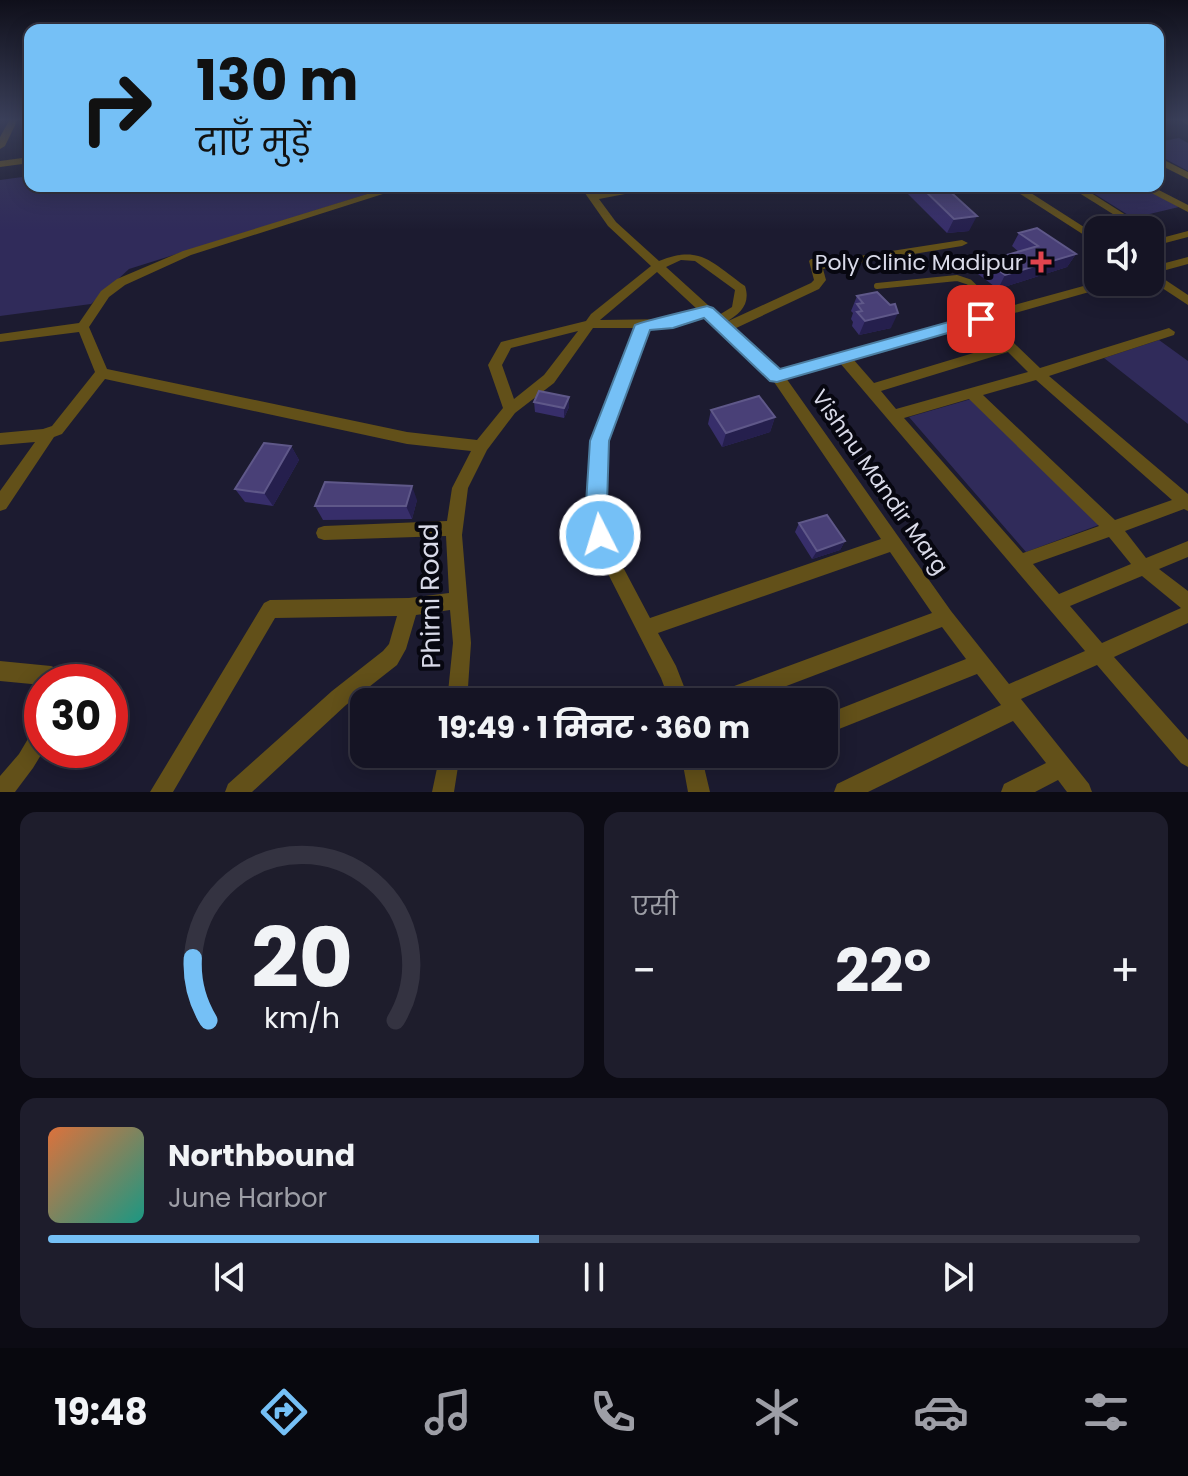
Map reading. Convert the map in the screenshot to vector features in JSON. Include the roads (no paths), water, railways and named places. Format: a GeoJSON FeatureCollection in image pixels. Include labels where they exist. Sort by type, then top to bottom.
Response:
{"type":"FeatureCollection","features":[{"type":"Feature","properties":{"kind":"street"},"geometry":{"type":"LineString","coordinates":[[0,164],[24,161]]}},
{"type":"Feature","properties":{"kind":"street"},"geometry":{"type":"LineString","coordinates":[[1164,163],[1188,176]]}},
{"type":"Feature","properties":{"kind":"street"},"geometry":{"type":"LineString","coordinates":[[0,338],[83,327],[105,294],[121,282],[187,253],[384,192]]}},
{"type":"Feature","properties":{"kind":"street","name":"Vishnu Mandir Marg"},"geometry":{"type":"LineString","coordinates":[[589,192],[612,224],[777,376],[945,617],[1081,792]]}},
{"type":"Feature","properties":{"kind":"street"},"geometry":{"type":"LineString","coordinates":[[1023,192],[1084,230]]}},
{"type":"Feature","properties":{"kind":"street"},"geometry":{"type":"LineString","coordinates":[[1083,192],[1122,216]]}},
{"type":"Feature","properties":{"kind":"street"},"geometry":{"type":"LineString","coordinates":[[1155,192],[1188,209]]}},
{"type":"Feature","properties":{"kind":"street"},"geometry":{"type":"LineString","coordinates":[[1164,240],[1188,234]]}},
{"type":"Feature","properties":{"kind":"street"},"geometry":{"type":"LineString","coordinates":[[721,324],[815,286],[820,280],[816,263],[962,243]]}},
{"type":"Feature","properties":{"kind":"street"},"geometry":{"type":"LineString","coordinates":[[589,324],[658,266],[680,257],[698,258],[741,289],[740,306],[721,324]]}},
{"type":"Feature","properties":{"kind":"street"},"geometry":{"type":"LineString","coordinates":[[1164,268],[1188,260]]}},
{"type":"Feature","properties":{"kind":"street"},"geometry":{"type":"LineString","coordinates":[[1164,283],[1188,301]]}},
{"type":"Feature","properties":{"kind":"street"},"geometry":{"type":"LineString","coordinates":[[777,376],[1084,289]]}},
{"type":"Feature","properties":{"kind":"street"},"geometry":{"type":"LineString","coordinates":[[510,409],[495,365],[506,345],[589,324],[673,323],[707,311]]}},
{"type":"Feature","properties":{"kind":"street"},"geometry":{"type":"LineString","coordinates":[[981,319],[1038,374],[1187,502],[1021,561]]}},
{"type":"Feature","properties":{"kind":"street","name":"Phirni Road"},"geometry":{"type":"LineString","coordinates":[[458,688],[462,643],[455,528],[460,488],[481,446],[510,409],[549,379],[589,324]]}},
{"type":"Feature","properties":{"kind":"street"},"geometry":{"type":"LineString","coordinates":[[644,325],[599,441],[597,504],[600,535],[607,555],[675,688]]}},
{"type":"Feature","properties":{"kind":"street"},"geometry":{"type":"LineString","coordinates":[[83,327],[102,373]]}},
{"type":"Feature","properties":{"kind":"street"},"geometry":{"type":"LineString","coordinates":[[894,415],[1169,332]]}},
{"type":"Feature","properties":{"kind":"street"},"geometry":{"type":"LineString","coordinates":[[872,389],[1010,347]]}},
{"type":"Feature","properties":{"kind":"street"},"geometry":{"type":"LineString","coordinates":[[843,357],[1188,756]]}},
{"type":"Feature","properties":{"kind":"street"},"geometry":{"type":"LineString","coordinates":[[0,438],[48,434],[57,430],[102,373]]}},
{"type":"Feature","properties":{"kind":"street"},"geometry":{"type":"LineString","coordinates":[[102,373],[407,438],[481,446]]}},
{"type":"Feature","properties":{"kind":"street"},"geometry":{"type":"LineString","coordinates":[[972,393],[1114,530],[1143,567],[1188,602]]}},
{"type":"Feature","properties":{"kind":"street"},"geometry":{"type":"LineString","coordinates":[[0,504],[48,434]]}},
{"type":"Feature","properties":{"kind":"street"},"geometry":{"type":"LineString","coordinates":[[324,533],[455,528]]}},
{"type":"Feature","properties":{"kind":"street"},"geometry":{"type":"LineString","coordinates":[[646,628],[893,543]]}},
{"type":"Feature","properties":{"kind":"street"},"geometry":{"type":"LineString","coordinates":[[1057,603],[1188,549]]}},
{"type":"Feature","properties":{"kind":"street"},"geometry":{"type":"LineString","coordinates":[[161,792],[270,609],[409,607],[459,600]]}},
{"type":"Feature","properties":{"kind":"street"},"geometry":{"type":"LineString","coordinates":[[236,792],[339,698],[390,658],[397,649],[409,607]]}},
{"type":"Feature","properties":{"kind":"street"},"geometry":{"type":"LineString","coordinates":[[845,792],[1101,653],[1188,614]]}},
{"type":"Feature","properties":{"kind":"street"},"geometry":{"type":"LineString","coordinates":[[755,688],[945,617]]}},
{"type":"Feature","properties":{"kind":"street"},"geometry":{"type":"LineString","coordinates":[[838,719],[980,663]]}},
{"type":"Feature","properties":{"kind":"street"},"geometry":{"type":"LineString","coordinates":[[0,671],[24,673]]}},
{"type":"Feature","properties":{"kind":"street"},"geometry":{"type":"LineString","coordinates":[[1,792],[24,763]]}},
{"type":"Feature","properties":{"kind":"street"},"geometry":{"type":"LineString","coordinates":[[1012,792],[1061,767]]}},
{"type":"Feature","properties":{"kind":"street"},"geometry":{"type":"LineString","coordinates":[[443,792],[447,768]]}},
{"type":"Feature","properties":{"kind":"street"},"geometry":{"type":"LineString","coordinates":[[694,768],[699,792]]}},
{"type":"Feature","properties":{"kind":"lane"},"geometry":{"type":"LineString","coordinates":[[877,286],[941,278],[963,279],[1001,313]]}},
{"type":"Feature","properties":{"kind":"place","name":"Poly Clinic Madipur"},"geometry":{"type":"Point","coordinates":[1041,262]}}]}
